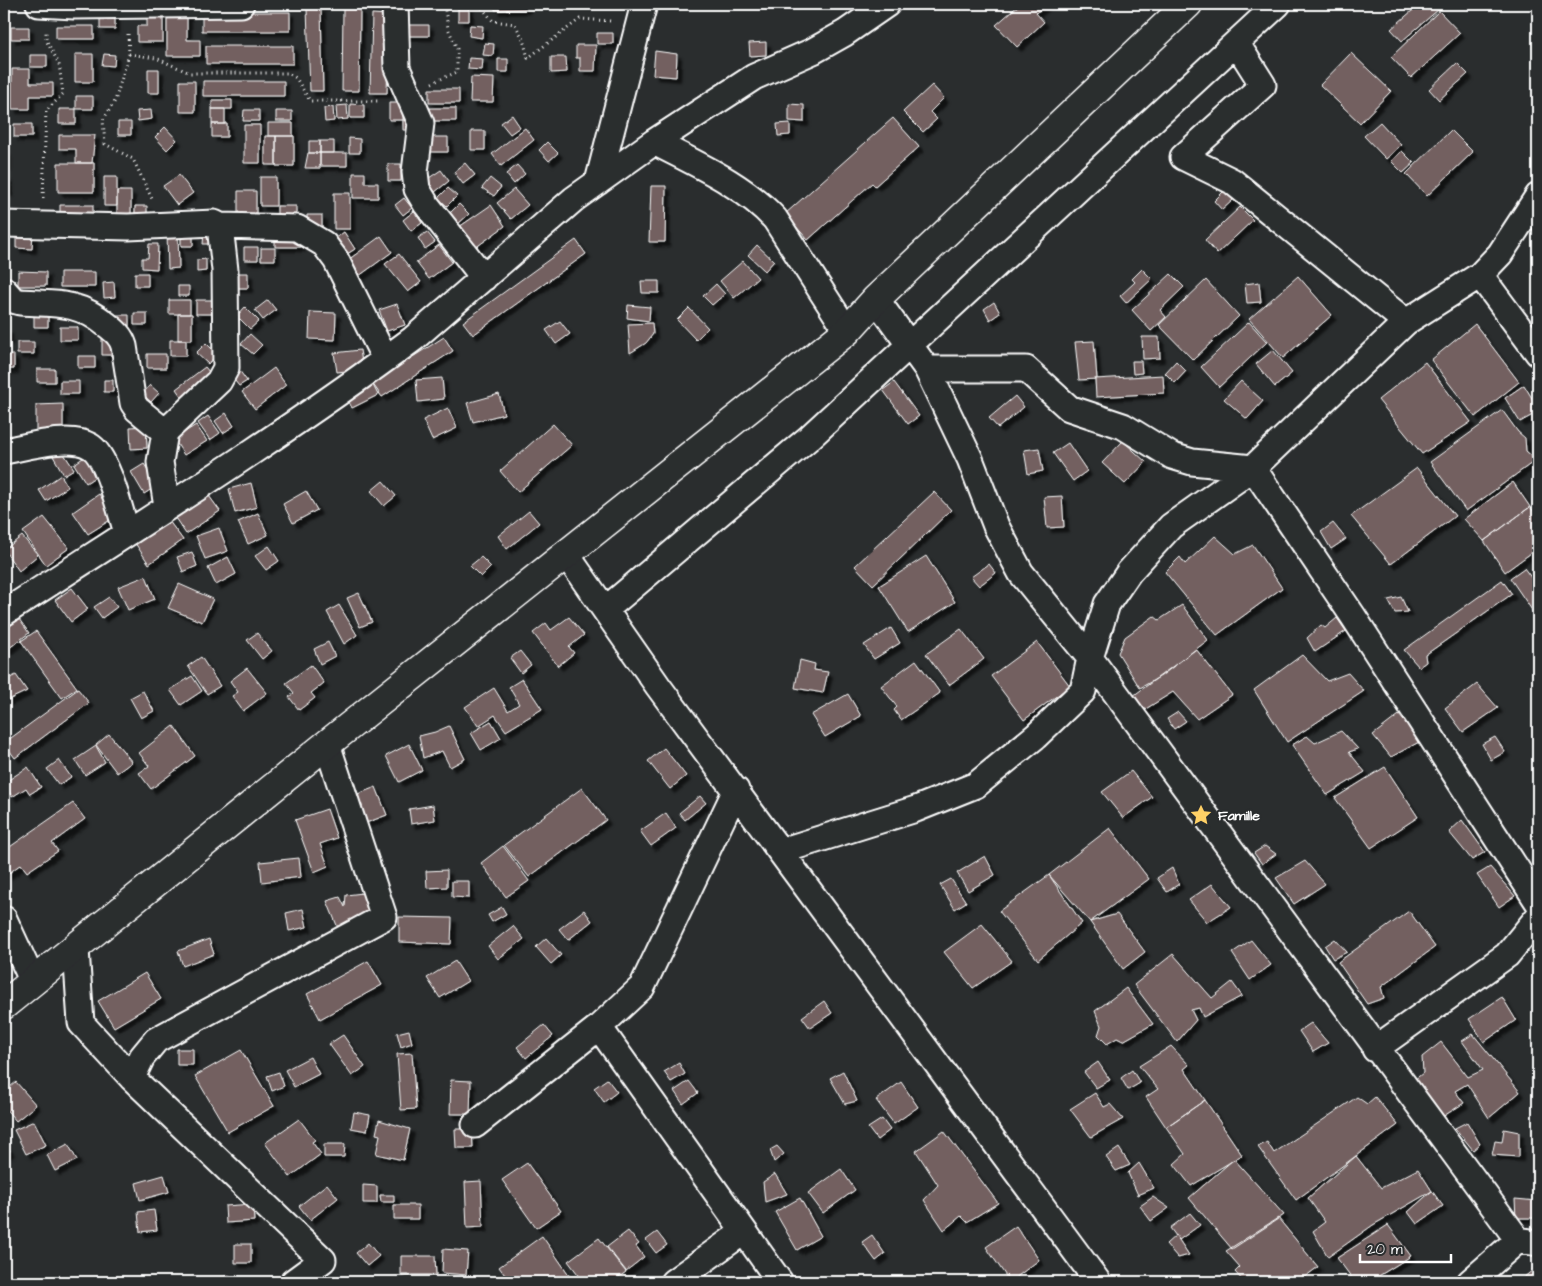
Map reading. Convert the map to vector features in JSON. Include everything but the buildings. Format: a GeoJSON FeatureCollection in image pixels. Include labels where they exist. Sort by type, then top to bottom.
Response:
{"type":"FeatureCollection","features":[{"type":"Feature","properties":{"kind":"street"},"geometry":{"type":"LineString","coordinates":[[39,4],[128,6],[241,4]]}},
{"type":"Feature","properties":{"kind":"street"},"geometry":{"type":"LineString","coordinates":[[395,4],[397,68],[421,123],[415,172],[417,189],[426,204],[484,278]]}},
{"type":"Feature","properties":{"kind":"street"},"geometry":{"type":"LineString","coordinates":[[4,613],[167,507],[385,359],[484,278],[574,199],[654,142],[754,77],[813,51],[860,23],[887,4]]}},
{"type":"Feature","properties":{"kind":"street"},"geometry":{"type":"LineString","coordinates":[[4,1006],[327,744],[847,331],[876,299],[1188,4]]}},
{"type":"Feature","properties":{"kind":"street"},"geometry":{"type":"LineString","coordinates":[[605,610],[810,437],[1237,44],[1278,4]]}},
{"type":"Feature","properties":{"kind":"street"},"geometry":{"type":"LineString","coordinates":[[598,182],[642,13]]}},
{"type":"Feature","properties":{"kind":"street"},"geometry":{"type":"LineString","coordinates":[[1237,44],[1263,85],[1183,157],[1232,181],[1406,322]]}},
{"type":"Feature","properties":{"kind":"street"},"geometry":{"type":"LineString","coordinates":[[654,142],[730,183],[763,206],[779,225],[847,331]]}},
{"type":"Feature","properties":{"kind":"street"},"geometry":{"type":"LineString","coordinates":[[781,851],[916,809],[976,785],[1036,736],[1083,691],[1090,658],[1107,604],[1129,572],[1171,526],[1253,468],[1406,322],[1480,275],[1506,247],[1538,196]]}},
{"type":"Feature","properties":{"kind":"street"},"geometry":{"type":"LineString","coordinates":[[4,224],[128,227],[164,224],[214,224],[220,226],[297,228],[324,244],[336,260],[385,359]]}},
{"type":"Feature","properties":{"kind":"street"},"geometry":{"type":"LineString","coordinates":[[167,507],[160,462],[165,432],[219,381],[226,368],[225,270],[220,226]]}},
{"type":"Feature","properties":{"kind":"street"},"geometry":{"type":"LineString","coordinates":[[1480,275],[1538,353]]}},
{"type":"Feature","properties":{"kind":"street"},"geometry":{"type":"LineString","coordinates":[[4,290],[14,300],[20,302],[84,309],[115,331],[122,339],[124,346],[133,403],[136,409],[165,432]]}},
{"type":"Feature","properties":{"kind":"street"},"geometry":{"type":"LineString","coordinates":[[876,299],[927,369],[970,459],[996,526],[1021,573],[1090,658],[1375,1049],[1528,1242],[1470,1282]]}},
{"type":"Feature","properties":{"kind":"street"},"geometry":{"type":"LineString","coordinates":[[927,369],[1026,369],[1069,408],[1123,426],[1172,456],[1192,462],[1253,468]]}},
{"type":"Feature","properties":{"kind":"street"},"geometry":{"type":"LineString","coordinates":[[4,452],[72,441],[91,446],[100,457],[127,533]]}},
{"type":"Feature","properties":{"kind":"street"},"geometry":{"type":"LineString","coordinates":[[1253,468],[1358,624],[1538,902]]}},
{"type":"Feature","properties":{"kind":"street"},"geometry":{"type":"LineString","coordinates":[[566,554],[736,790],[1098,1282]]}},
{"type":"Feature","properties":{"kind":"street"},"geometry":{"type":"LineString","coordinates":[[132,1078],[142,1057],[156,1040],[384,917],[327,744]]}},
{"type":"Feature","properties":{"kind":"street"},"geometry":{"type":"LineString","coordinates":[[475,1125],[599,1027],[642,987],[736,790]]}},
{"type":"Feature","properties":{"kind":"street"},"geometry":{"type":"LineString","coordinates":[[1375,1049],[1507,955],[1538,917]]}},
{"type":"Feature","properties":{"kind":"street"},"geometry":{"type":"LineString","coordinates":[[4,919],[33,982]]}},
{"type":"Feature","properties":{"kind":"street"},"geometry":{"type":"LineString","coordinates":[[76,949],[81,1023],[132,1078],[324,1260],[292,1282]]}},
{"type":"Feature","properties":{"kind":"street"},"geometry":{"type":"LineString","coordinates":[[599,1027],[780,1282]]}},
{"type":"Feature","properties":{"kind":"street"},"geometry":{"type":"LineString","coordinates":[[673,1282],[743,1232]]}},
{"type":"Feature","properties":{"kind":"path"},"geometry":{"type":"LineString","coordinates":[[42,225],[46,111],[63,94],[59,64],[46,40],[45,4]]}},
{"type":"Feature","properties":{"kind":"path"},"geometry":{"type":"LineString","coordinates":[[129,54],[156,58],[190,73],[288,73],[296,78],[310,101],[379,101],[458,72],[457,49],[448,28],[444,4]]}},
{"type":"Feature","properties":{"kind":"path"},"geometry":{"type":"LineString","coordinates":[[479,4],[493,21],[515,24],[523,39],[528,58],[580,19],[642,13]]}},
{"type":"Feature","properties":{"kind":"path"},"geometry":{"type":"LineString","coordinates":[[128,6],[129,54],[115,101],[103,120],[105,144],[133,159],[164,224]]}},
{"type":"Feature","properties":{"kind":"place","name":"Famille"},"geometry":{"type":"Point","coordinates":[1201,815]}}]}
